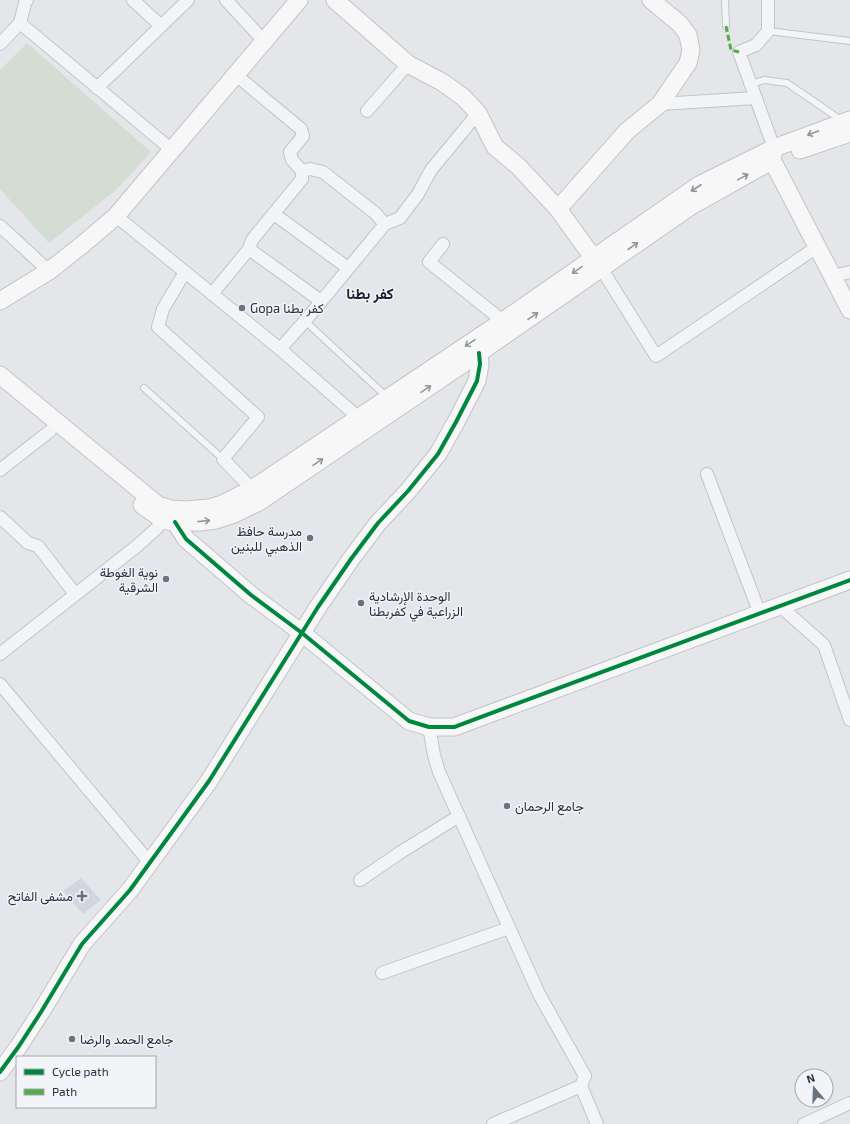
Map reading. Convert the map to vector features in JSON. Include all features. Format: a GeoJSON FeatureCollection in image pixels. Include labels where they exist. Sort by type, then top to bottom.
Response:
{"type":"FeatureCollection","features":[{"type":"Feature","properties":{"kind":"street"},"geometry":{"type":"LineString","coordinates":[[0,44],[20,23],[27,0]]}},
{"type":"Feature","properties":{"kind":"street"},"geometry":{"type":"LineString","coordinates":[[133,0],[161,26]]}},
{"type":"Feature","properties":{"kind":"street"},"geometry":{"type":"LineString","coordinates":[[98,88],[188,0]]}},
{"type":"Feature","properties":{"kind":"street"},"geometry":{"type":"LineString","coordinates":[[226,0],[264,41]]}},
{"type":"Feature","properties":{"kind":"street"},"geometry":{"type":"LineString","coordinates":[[1,296],[49,271],[116,216],[299,0]]}},
{"type":"Feature","properties":{"kind":"street"},"geometry":{"type":"LineString","coordinates":[[335,0],[408,64],[442,82],[463,97],[478,113],[495,147],[518,166],[558,208],[598,263],[656,356],[817,248]]}},
{"type":"Feature","properties":{"kind":"street"},"geometry":{"type":"LineString","coordinates":[[558,208],[627,132],[660,104],[688,62],[691,50],[688,35],[680,24],[651,0]]}},
{"type":"Feature","properties":{"kind":"street"},"geometry":{"type":"LineString","coordinates":[[768,0],[768,31],[756,45],[739,52],[756,98],[773,154],[817,248],[850,310]]}},
{"type":"Feature","properties":{"kind":"street"},"geometry":{"type":"LineString","coordinates":[[20,23],[172,150]]}},
{"type":"Feature","properties":{"kind":"street"},"geometry":{"type":"LineString","coordinates":[[367,112],[408,64]]}},
{"type":"Feature","properties":{"kind":"street"},"geometry":{"type":"LineString","coordinates":[[212,294],[249,248],[252,240],[302,179],[302,172],[292,160],[290,152],[303,136],[302,129],[236,75]]}},
{"type":"Feature","properties":{"kind":"street"},"geometry":{"type":"LineString","coordinates":[[660,104],[756,98]]}},
{"type":"Feature","properties":{"kind":"street"},"geometry":{"type":"LineString","coordinates":[[280,349],[385,224],[400,218],[418,194],[430,170],[478,113]]}},
{"type":"Feature","properties":{"kind":"street"},"geometry":{"type":"LineString","coordinates":[[0,376],[158,505],[171,509],[186,510],[209,508],[222,504],[252,489],[503,321],[773,154],[848,125]]}},
{"type":"Feature","properties":{"kind":"street"},"geometry":{"type":"LineString","coordinates":[[302,172],[310,168],[323,172],[375,213],[385,224]]}},
{"type":"Feature","properties":{"kind":"street"},"geometry":{"type":"LineString","coordinates":[[274,214],[348,268]]}},
{"type":"Feature","properties":{"kind":"street"},"geometry":{"type":"LineString","coordinates":[[116,216],[280,349],[359,418]]}},
{"type":"Feature","properties":{"kind":"street"},"geometry":{"type":"LineString","coordinates":[[0,226],[49,271]]}},
{"type":"Feature","properties":{"kind":"street"},"geometry":{"type":"LineString","coordinates":[[443,244],[429,262],[503,321]]}},
{"type":"Feature","properties":{"kind":"street"},"geometry":{"type":"LineString","coordinates":[[249,248],[321,301]]}},
{"type":"Feature","properties":{"kind":"street"},"geometry":{"type":"LineString","coordinates":[[0,654],[137,546],[157,528],[169,521],[200,522],[216,520],[234,514],[259,502],[479,353],[598,263]]}},
{"type":"Feature","properties":{"kind":"street"},"geometry":{"type":"LineString","coordinates":[[185,272],[162,309],[158,327],[258,417],[223,460],[252,489]]}},
{"type":"Feature","properties":{"kind":"street"},"geometry":{"type":"LineString","coordinates":[[832,276],[850,272]]}},
{"type":"Feature","properties":{"kind":"street"},"geometry":{"type":"LineString","coordinates":[[0,1072],[34,1024],[82,944],[130,890],[208,781],[318,607],[351,559],[378,522],[408,491],[438,454],[477,381],[480,364],[479,353]]}},
{"type":"Feature","properties":{"kind":"street"},"geometry":{"type":"LineString","coordinates":[[0,391],[123,491],[169,521],[186,539],[251,595],[302,633],[409,721],[429,727],[454,727],[850,580]]}},
{"type":"Feature","properties":{"kind":"street"},"geometry":{"type":"LineString","coordinates":[[0,470],[50,431]]}},
{"type":"Feature","properties":{"kind":"street"},"geometry":{"type":"LineString","coordinates":[[707,474],[760,614]]}},
{"type":"Feature","properties":{"kind":"street"},"geometry":{"type":"LineString","coordinates":[[0,517],[28,543],[38,546],[75,594]]}},
{"type":"Feature","properties":{"kind":"street"},"geometry":{"type":"LineString","coordinates":[[780,606],[824,645],[845,688],[850,720]]}},
{"type":"Feature","properties":{"kind":"street"},"geometry":{"type":"LineString","coordinates":[[0,684],[150,863]]}},
{"type":"Feature","properties":{"kind":"street"},"geometry":{"type":"LineString","coordinates":[[429,727],[439,772],[539,994],[585,1076],[582,1086],[596,1124]]}},
{"type":"Feature","properties":{"kind":"street"},"geometry":{"type":"LineString","coordinates":[[360,880],[401,852],[459,816]]}},
{"type":"Feature","properties":{"kind":"street"},"geometry":{"type":"LineString","coordinates":[[382,973],[509,928]]}},
{"type":"Feature","properties":{"kind":"street"},"geometry":{"type":"LineString","coordinates":[[493,1124],[582,1086]]}},
{"type":"Feature","properties":{"kind":"street"},"geometry":{"type":"LineString","coordinates":[[804,1124],[850,1103]]}},
{"type":"Feature","properties":{"kind":"lane"},"geometry":{"type":"LineString","coordinates":[[726,0],[726,26]]}},
{"type":"Feature","properties":{"kind":"lane"},"geometry":{"type":"LineString","coordinates":[[768,31],[850,41]]}},
{"type":"Feature","properties":{"kind":"lane"},"geometry":{"type":"LineString","coordinates":[[751,84],[764,80],[787,83],[848,125]]}},
{"type":"Feature","properties":{"kind":"lane"},"geometry":{"type":"LineString","coordinates":[[305,321],[388,398]]}},
{"type":"Feature","properties":{"kind":"lane"},"geometry":{"type":"LineString","coordinates":[[144,388],[223,460]]}},
{"type":"Feature","properties":{"kind":"shaded area"},"geometry":{"type":"Polygon","coordinates":[[[27,43],[151,152],[116,190],[49,243],[0,189],[0,70],[27,43]]]}},
{"type":"Feature","properties":{"kind":"shaded area","name":"مشفى الفاتح"},"geometry":{"type":"Polygon","coordinates":[[[81,878],[101,900],[83,914],[63,891],[81,878]]]}},
{"type":"Feature","properties":{"kind":"marked path"},"geometry":{"type":"LineString","coordinates":[[726,26],[731,50],[739,52]]}},
{"type":"Feature","properties":{"kind":"cycle path"},"geometry":{"type":"LineString","coordinates":[[0,1072],[41,1012],[82,944],[130,890],[209,781],[318,607],[351,559],[378,523],[408,491],[438,454],[477,381],[480,364],[479,353]]}},
{"type":"Feature","properties":{"kind":"cycle path"},"geometry":{"type":"LineString","coordinates":[[175,522],[186,539],[251,595],[302,633],[409,721],[429,727],[454,727],[850,580]]}},
{"type":"Feature","properties":{"kind":"place","name":"Gopa كفر بطنا"},"geometry":{"type":"Point","coordinates":[242,308]}},
{"type":"Feature","properties":{"kind":"place","name":"مدرسة حافظ الذهبي للبنين"},"geometry":{"type":"Point","coordinates":[310,538]}},
{"type":"Feature","properties":{"kind":"place","name":"نوية الغوطة الشرقية"},"geometry":{"type":"Point","coordinates":[166,579]}},
{"type":"Feature","properties":{"kind":"place","name":"الوحدة الإرشادية الزراعية في كفربطنا"},"geometry":{"type":"Point","coordinates":[361,603]}},
{"type":"Feature","properties":{"kind":"place","name":"جامع الرحمان"},"geometry":{"type":"Point","coordinates":[507,806]}},
{"type":"Feature","properties":{"kind":"place","name":"مشفى الفاتح"},"geometry":{"type":"Point","coordinates":[82,896]}},
{"type":"Feature","properties":{"kind":"place","name":"جامع الحمد والرضا"},"geometry":{"type":"Point","coordinates":[72,1039]}},
{"type":"Feature","properties":{"kind":"district","name":"كفر بطنا"},"geometry":{"type":"Point","coordinates":[370,294]}}]}
